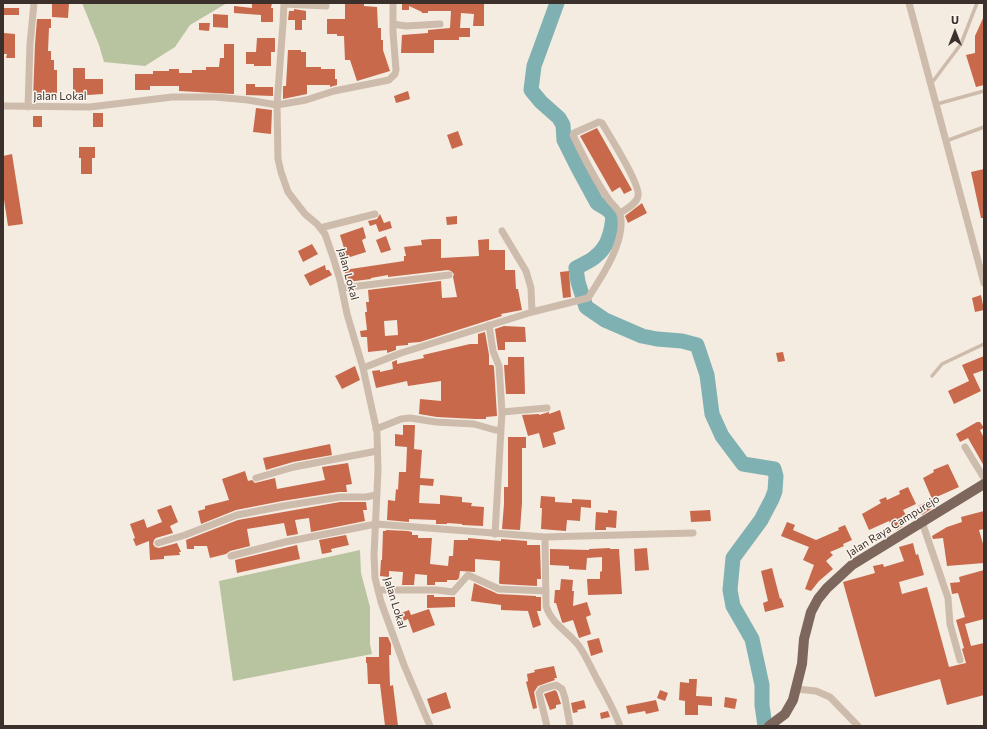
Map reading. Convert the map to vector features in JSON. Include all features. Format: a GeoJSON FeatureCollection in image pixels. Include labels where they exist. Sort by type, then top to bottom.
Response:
{"type":"FeatureCollection","features":[{"type":"Feature","properties":{"kind":"main road","name":"Jalan Raya Campurejo"},"geometry":{"type":"LineString","coordinates":[[771,725],[785,714],[793,700],[802,664],[804,639],[811,612],[818,599],[827,588],[852,565],[984,484]]}},
{"type":"Feature","properties":{"kind":"street"},"geometry":{"type":"LineString","coordinates":[[28,107],[30,44],[34,3]]}},
{"type":"Feature","properties":{"kind":"street"},"geometry":{"type":"LineString","coordinates":[[326,6],[284,3],[277,105],[306,100],[392,78],[396,70],[393,3]]}},
{"type":"Feature","properties":{"kind":"street"},"geometry":{"type":"LineString","coordinates":[[909,3],[984,284]]}},
{"type":"Feature","properties":{"kind":"street"},"geometry":{"type":"LineString","coordinates":[[393,24],[406,26],[440,24]]}},
{"type":"Feature","properties":{"kind":"street","name":"Jalan Lokal"},"geometry":{"type":"LineString","coordinates":[[3,106],[90,107],[172,97],[215,97],[248,100],[277,105],[278,159],[281,172],[288,192],[305,214],[317,224],[325,234],[342,288],[363,368],[376,429],[378,470],[374,555],[375,578],[404,665],[430,726]]}},
{"type":"Feature","properties":{"kind":"street"},"geometry":{"type":"LineString","coordinates":[[363,368],[401,353],[489,325],[532,312],[588,298],[606,267],[621,232],[620,213],[607,198],[573,135],[574,133],[599,122],[602,123],[638,190],[638,197],[635,202],[620,213]]}},
{"type":"Feature","properties":{"kind":"street"},"geometry":{"type":"LineString","coordinates":[[320,228],[375,214]]}},
{"type":"Feature","properties":{"kind":"street"},"geometry":{"type":"LineString","coordinates":[[502,231],[526,271],[531,288],[532,312]]}},
{"type":"Feature","properties":{"kind":"street"},"geometry":{"type":"LineString","coordinates":[[342,288],[449,275]]}},
{"type":"Feature","properties":{"kind":"street"},"geometry":{"type":"LineString","coordinates":[[489,325],[493,351],[499,366],[502,412],[495,534]]}},
{"type":"Feature","properties":{"kind":"street"},"geometry":{"type":"LineString","coordinates":[[502,412],[548,408]]}},
{"type":"Feature","properties":{"kind":"street"},"geometry":{"type":"LineString","coordinates":[[376,429],[401,419],[410,418],[436,422],[474,424],[495,430],[501,430]]}},
{"type":"Feature","properties":{"kind":"street"},"geometry":{"type":"LineString","coordinates":[[965,447],[984,478]]}},
{"type":"Feature","properties":{"kind":"street"},"geometry":{"type":"LineString","coordinates":[[256,478],[294,467],[377,451]]}},
{"type":"Feature","properties":{"kind":"street"},"geometry":{"type":"LineString","coordinates":[[158,543],[185,535],[238,515],[340,497],[366,497],[376,495]]}},
{"type":"Feature","properties":{"kind":"street"},"geometry":{"type":"LineString","coordinates":[[922,522],[948,598],[950,624],[960,660]]}},
{"type":"Feature","properties":{"kind":"street"},"geometry":{"type":"LineString","coordinates":[[231,556],[284,542],[376,524],[545,537],[693,533]]}},
{"type":"Feature","properties":{"kind":"street"},"geometry":{"type":"LineString","coordinates":[[545,537],[546,606],[548,614],[560,628],[574,640],[583,653],[613,708],[620,726]]}},
{"type":"Feature","properties":{"kind":"street"},"geometry":{"type":"LineString","coordinates":[[378,590],[436,590],[453,592],[468,575],[500,589],[546,591]]}},
{"type":"Feature","properties":{"kind":"street"},"geometry":{"type":"LineString","coordinates":[[547,726],[539,693],[542,689],[556,685],[562,689],[570,726]]}},
{"type":"Feature","properties":{"kind":"street"},"geometry":{"type":"LineString","coordinates":[[796,689],[816,691],[830,697],[858,726]]}},
{"type":"Feature","properties":{"kind":"lane"},"geometry":{"type":"LineString","coordinates":[[931,84],[961,44],[977,3]]}},
{"type":"Feature","properties":{"kind":"lane"},"geometry":{"type":"LineString","coordinates":[[937,104],[984,91]]}},
{"type":"Feature","properties":{"kind":"lane"},"geometry":{"type":"LineString","coordinates":[[946,141],[984,127]]}},
{"type":"Feature","properties":{"kind":"lane"},"geometry":{"type":"LineString","coordinates":[[932,376],[942,364],[984,344]]}},
{"type":"Feature","properties":{"kind":"green space"},"geometry":{"type":"Polygon","coordinates":[[[82,3],[227,3],[190,25],[175,47],[145,66],[104,62],[99,45],[82,3]]]}},
{"type":"Feature","properties":{"kind":"green space"},"geometry":{"type":"Polygon","coordinates":[[[360,550],[361,573],[370,607],[370,644],[372,654],[233,681],[219,581],[360,550]]]}},
{"type":"Feature","properties":{"kind":"building"},"geometry":{"type":"Polygon","coordinates":[[[52,3],[69,3],[68,18],[52,17],[52,3]]]}},
{"type":"Feature","properties":{"kind":"building"},"geometry":{"type":"Polygon","coordinates":[[[252,3],[272,3],[271,8],[273,8],[273,22],[261,22],[261,15],[234,13],[234,6],[252,8],[252,3]]]}},
{"type":"Feature","properties":{"kind":"building"},"geometry":{"type":"Polygon","coordinates":[[[345,3],[364,3],[364,6],[377,7],[378,28],[381,28],[383,50],[390,71],[357,81],[350,60],[345,60],[344,36],[327,34],[327,19],[345,19],[345,3]]]}},
{"type":"Feature","properties":{"kind":"building"},"geometry":{"type":"Polygon","coordinates":[[[402,3],[484,3],[484,26],[473,26],[474,14],[461,13],[460,28],[470,28],[470,37],[459,37],[459,40],[434,40],[434,53],[401,53],[402,35],[428,33],[428,30],[450,28],[451,11],[428,11],[428,13],[422,13],[409,6],[409,10],[402,10],[402,3]]]}},
{"type":"Feature","properties":{"kind":"building"},"geometry":{"type":"Polygon","coordinates":[[[3,8],[19,8],[19,15],[3,15],[3,8]]]}},
{"type":"Feature","properties":{"kind":"building"},"geometry":{"type":"Polygon","coordinates":[[[294,9],[306,11],[306,20],[302,20],[302,30],[295,30],[295,20],[288,20],[289,11],[294,11],[294,9]]]}},
{"type":"Feature","properties":{"kind":"building"},"geometry":{"type":"Polygon","coordinates":[[[213,14],[228,15],[228,28],[213,27],[213,14]]]}},
{"type":"Feature","properties":{"kind":"building"},"geometry":{"type":"Polygon","coordinates":[[[984,16],[984,85],[976,87],[966,55],[975,53],[975,36],[984,16]]]}},
{"type":"Feature","properties":{"kind":"building"},"geometry":{"type":"Polygon","coordinates":[[[37,19],[51,19],[48,51],[51,51],[51,60],[54,60],[54,70],[57,70],[57,98],[33,99],[37,19]]]}},
{"type":"Feature","properties":{"kind":"building"},"geometry":{"type":"Polygon","coordinates":[[[199,23],[210,23],[209,31],[199,30],[199,23]]]}},
{"type":"Feature","properties":{"kind":"building"},"geometry":{"type":"Polygon","coordinates":[[[4,33],[15,34],[15,58],[6,58],[7,54],[3,54],[4,33]]]}},
{"type":"Feature","properties":{"kind":"building"},"geometry":{"type":"Polygon","coordinates":[[[257,38],[275,38],[275,52],[271,52],[271,66],[254,66],[254,64],[246,64],[246,52],[256,52],[257,38]]]}},
{"type":"Feature","properties":{"kind":"building"},"geometry":{"type":"Polygon","coordinates":[[[224,44],[234,44],[234,94],[179,91],[179,86],[150,86],[150,90],[135,90],[135,74],[153,74],[153,71],[169,71],[169,69],[179,69],[179,73],[192,73],[192,70],[206,70],[206,67],[219,67],[220,58],[224,58],[224,44]]]}},
{"type":"Feature","properties":{"kind":"building"},"geometry":{"type":"Polygon","coordinates":[[[288,50],[301,50],[301,52],[306,52],[306,67],[335,69],[335,79],[337,79],[337,85],[330,87],[330,85],[307,85],[307,94],[283,99],[283,86],[286,86],[288,50]]]}},
{"type":"Feature","properties":{"kind":"building"},"geometry":{"type":"Polygon","coordinates":[[[73,68],[85,68],[85,79],[103,79],[103,94],[73,96],[73,68]]]}},
{"type":"Feature","properties":{"kind":"building"},"geometry":{"type":"Polygon","coordinates":[[[246,84],[255,84],[255,87],[273,87],[273,96],[246,95],[246,84]]]}},
{"type":"Feature","properties":{"kind":"building"},"geometry":{"type":"Polygon","coordinates":[[[408,91],[410,99],[396,103],[394,96],[408,91]]]}},
{"type":"Feature","properties":{"kind":"building"},"geometry":{"type":"Polygon","coordinates":[[[256,108],[272,110],[271,134],[253,132],[256,108]]]}},
{"type":"Feature","properties":{"kind":"building"},"geometry":{"type":"Polygon","coordinates":[[[93,113],[103,113],[103,127],[93,127],[93,113]]]}},
{"type":"Feature","properties":{"kind":"building"},"geometry":{"type":"Polygon","coordinates":[[[33,116],[42,116],[42,127],[33,127],[33,116]]]}},
{"type":"Feature","properties":{"kind":"building"},"geometry":{"type":"Polygon","coordinates":[[[597,128],[632,190],[624,194],[620,187],[612,192],[580,136],[597,128]]]}},
{"type":"Feature","properties":{"kind":"building"},"geometry":{"type":"Polygon","coordinates":[[[458,131],[463,145],[452,149],[447,135],[458,131]]]}},
{"type":"Feature","properties":{"kind":"building"},"geometry":{"type":"Polygon","coordinates":[[[79,147],[95,147],[95,158],[92,158],[92,174],[81,174],[79,147]]]}},
{"type":"Feature","properties":{"kind":"building"},"geometry":{"type":"Polygon","coordinates":[[[12,154],[23,224],[8,226],[3,193],[3,156],[12,154]]]}},
{"type":"Feature","properties":{"kind":"building"},"geometry":{"type":"Polygon","coordinates":[[[984,169],[984,218],[981,218],[971,172],[984,169]]]}},
{"type":"Feature","properties":{"kind":"building"},"geometry":{"type":"Polygon","coordinates":[[[642,203],[647,213],[628,223],[625,216],[642,203]]]}},
{"type":"Feature","properties":{"kind":"building"},"geometry":{"type":"Polygon","coordinates":[[[380,214],[384,223],[390,221],[392,228],[379,232],[376,224],[370,226],[368,221],[377,219],[380,214]]]}},
{"type":"Feature","properties":{"kind":"building"},"geometry":{"type":"Polygon","coordinates":[[[457,216],[457,224],[447,225],[446,217],[457,216]]]}},
{"type":"Feature","properties":{"kind":"building"},"geometry":{"type":"Polygon","coordinates":[[[363,227],[366,238],[362,240],[366,252],[347,258],[340,235],[363,227]]]}},
{"type":"Feature","properties":{"kind":"building"},"geometry":{"type":"Polygon","coordinates":[[[386,236],[391,250],[381,253],[376,240],[386,236]]]}},
{"type":"Feature","properties":{"kind":"building"},"geometry":{"type":"Polygon","coordinates":[[[441,239],[441,258],[479,256],[478,240],[489,239],[489,250],[505,250],[505,270],[515,270],[516,289],[518,289],[522,310],[501,314],[502,316],[420,342],[396,346],[396,350],[387,353],[387,350],[368,352],[367,337],[361,337],[360,331],[367,330],[365,312],[367,312],[366,302],[369,302],[368,290],[441,281],[442,298],[457,297],[453,277],[454,274],[448,270],[388,277],[388,275],[347,282],[344,270],[404,261],[404,256],[406,256],[404,247],[422,245],[421,240],[441,239]],[[397,320],[384,321],[385,336],[398,335],[397,320]]]}},
{"type":"Feature","properties":{"kind":"building"},"geometry":{"type":"Polygon","coordinates":[[[312,244],[318,254],[303,262],[298,251],[312,244]]]}},
{"type":"Feature","properties":{"kind":"building"},"geometry":{"type":"Polygon","coordinates":[[[325,265],[326,270],[329,270],[332,275],[310,286],[304,275],[325,265]]]}},
{"type":"Feature","properties":{"kind":"building"},"geometry":{"type":"Polygon","coordinates":[[[569,271],[571,297],[563,298],[560,272],[569,271]]]}},
{"type":"Feature","properties":{"kind":"building"},"geometry":{"type":"Polygon","coordinates":[[[981,295],[984,310],[975,312],[972,298],[981,295]]]}},
{"type":"Feature","properties":{"kind":"building"},"geometry":{"type":"Polygon","coordinates":[[[504,326],[525,327],[526,342],[505,342],[505,350],[498,350],[495,329],[504,326]]]}},
{"type":"Feature","properties":{"kind":"building"},"geometry":{"type":"Polygon","coordinates":[[[485,332],[489,355],[489,365],[493,365],[494,367],[497,416],[486,417],[486,419],[475,419],[437,417],[419,414],[420,399],[441,401],[441,381],[408,386],[407,381],[376,388],[372,371],[380,370],[380,372],[393,369],[392,362],[397,360],[397,364],[424,358],[423,355],[470,344],[478,344],[478,334],[485,332]]]}},
{"type":"Feature","properties":{"kind":"building"},"geometry":{"type":"Polygon","coordinates":[[[783,352],[785,361],[778,362],[776,353],[783,352]]]}},
{"type":"Feature","properties":{"kind":"building"},"geometry":{"type":"Polygon","coordinates":[[[984,356],[984,370],[973,374],[981,391],[954,404],[948,391],[969,381],[962,365],[984,356]]]}},
{"type":"Feature","properties":{"kind":"building"},"geometry":{"type":"Polygon","coordinates":[[[508,357],[524,357],[525,394],[506,394],[504,365],[508,365],[508,357]]]}},
{"type":"Feature","properties":{"kind":"building"},"geometry":{"type":"Polygon","coordinates":[[[355,366],[360,380],[342,389],[335,376],[355,366]]]}},
{"type":"Feature","properties":{"kind":"building"},"geometry":{"type":"Polygon","coordinates":[[[560,410],[565,429],[553,433],[556,444],[543,448],[539,433],[528,436],[522,415],[539,415],[549,412],[549,414],[560,410]]]}},
{"type":"Feature","properties":{"kind":"building"},"geometry":{"type":"Polygon","coordinates":[[[977,422],[980,422],[984,428],[980,430],[984,438],[984,466],[968,438],[960,442],[956,434],[977,422]]]}},
{"type":"Feature","properties":{"kind":"building"},"geometry":{"type":"Polygon","coordinates":[[[403,425],[415,425],[414,449],[422,450],[420,478],[434,479],[433,486],[420,485],[419,503],[440,504],[440,495],[462,497],[462,502],[472,503],[471,506],[484,507],[483,526],[447,523],[436,524],[436,520],[409,519],[409,522],[387,520],[388,500],[395,501],[396,489],[398,490],[399,472],[406,472],[407,447],[395,446],[395,434],[403,435],[403,425]]]}},
{"type":"Feature","properties":{"kind":"building"},"geometry":{"type":"Polygon","coordinates":[[[508,437],[526,437],[526,448],[522,448],[522,503],[520,530],[502,529],[504,487],[508,487],[508,437]]]}},
{"type":"Feature","properties":{"kind":"building"},"geometry":{"type":"Polygon","coordinates":[[[330,444],[332,455],[293,462],[266,470],[263,458],[330,444]]]}},
{"type":"Feature","properties":{"kind":"building"},"geometry":{"type":"Polygon","coordinates":[[[348,463],[352,484],[346,485],[347,492],[282,501],[236,510],[201,524],[198,511],[205,509],[205,506],[229,500],[222,479],[245,471],[248,481],[252,480],[255,483],[275,478],[277,489],[325,480],[322,467],[348,463]]]}},
{"type":"Feature","properties":{"kind":"building"},"geometry":{"type":"Polygon","coordinates":[[[948,464],[959,487],[932,499],[923,478],[934,472],[933,470],[948,464]]]}},
{"type":"Feature","properties":{"kind":"building"},"geometry":{"type":"Polygon","coordinates":[[[908,487],[916,504],[903,510],[907,517],[900,520],[903,526],[897,530],[893,521],[890,523],[889,521],[869,530],[862,514],[881,503],[879,500],[886,497],[887,500],[900,494],[899,491],[908,487]]]}},
{"type":"Feature","properties":{"kind":"building"},"geometry":{"type":"Polygon","coordinates":[[[541,496],[555,497],[555,502],[572,503],[572,499],[591,500],[591,508],[581,507],[580,521],[567,520],[566,531],[541,529],[541,496]]]}},
{"type":"Feature","properties":{"kind":"building"},"geometry":{"type":"Polygon","coordinates":[[[928,501],[931,509],[922,515],[918,506],[928,501]]]}},
{"type":"Feature","properties":{"kind":"building"},"geometry":{"type":"Polygon","coordinates":[[[340,502],[366,502],[367,510],[363,510],[365,521],[311,532],[309,518],[295,520],[298,534],[287,536],[284,523],[247,529],[250,546],[210,558],[207,546],[194,546],[194,549],[187,549],[186,540],[238,520],[340,502]]]}},
{"type":"Feature","properties":{"kind":"building"},"geometry":{"type":"Polygon","coordinates":[[[171,505],[178,522],[170,526],[173,533],[156,538],[153,544],[155,547],[159,548],[177,543],[181,552],[179,552],[180,555],[164,556],[164,559],[150,560],[149,541],[136,546],[130,524],[144,519],[147,528],[162,522],[157,510],[171,505]]]}},
{"type":"Feature","properties":{"kind":"building"},"geometry":{"type":"Polygon","coordinates":[[[608,510],[617,511],[616,528],[606,527],[606,530],[595,530],[596,512],[608,513],[608,510]]]}},
{"type":"Feature","properties":{"kind":"building"},"geometry":{"type":"Polygon","coordinates":[[[710,510],[711,521],[691,522],[690,511],[710,510]]]}},
{"type":"Feature","properties":{"kind":"building"},"geometry":{"type":"Polygon","coordinates":[[[984,511],[984,529],[979,530],[984,547],[984,563],[947,566],[943,538],[933,539],[932,536],[947,527],[962,522],[961,517],[984,511]]]}},
{"type":"Feature","properties":{"kind":"building"},"geometry":{"type":"Polygon","coordinates":[[[787,522],[795,525],[793,530],[816,540],[839,530],[838,528],[845,525],[852,540],[843,544],[844,546],[830,552],[833,555],[826,561],[833,569],[819,581],[811,591],[805,589],[814,565],[803,560],[809,547],[781,536],[787,522]]]}},
{"type":"Feature","properties":{"kind":"building"},"geometry":{"type":"Polygon","coordinates":[[[383,531],[408,531],[412,532],[412,535],[418,535],[418,538],[432,538],[430,564],[448,566],[449,556],[453,556],[454,540],[468,540],[468,538],[501,541],[501,539],[527,541],[527,545],[540,545],[541,579],[537,579],[537,586],[500,584],[500,561],[475,559],[475,572],[460,571],[459,578],[457,580],[435,582],[435,585],[427,585],[427,575],[415,574],[414,585],[402,585],[403,572],[389,571],[389,577],[380,576],[383,531]]]}},
{"type":"Feature","properties":{"kind":"building"},"geometry":{"type":"Polygon","coordinates":[[[346,535],[349,545],[331,549],[332,552],[322,554],[319,540],[346,535]]]}},
{"type":"Feature","properties":{"kind":"building"},"geometry":{"type":"Polygon","coordinates":[[[913,543],[924,575],[899,582],[902,594],[927,587],[949,667],[966,663],[962,649],[964,648],[956,620],[965,617],[958,593],[952,594],[950,583],[960,582],[959,577],[984,570],[984,619],[965,624],[971,646],[984,643],[984,695],[947,705],[940,679],[875,697],[843,582],[875,573],[873,566],[883,564],[884,567],[904,561],[899,547],[913,543]]]}},
{"type":"Feature","properties":{"kind":"building"},"geometry":{"type":"Polygon","coordinates":[[[297,545],[300,559],[237,573],[235,560],[297,545]]]}},
{"type":"Feature","properties":{"kind":"building"},"geometry":{"type":"Polygon","coordinates":[[[610,548],[619,549],[622,594],[588,595],[587,579],[600,579],[600,572],[602,571],[602,557],[587,558],[586,570],[569,569],[569,566],[550,565],[550,549],[589,550],[610,548]]]}},
{"type":"Feature","properties":{"kind":"building"},"geometry":{"type":"Polygon","coordinates":[[[647,548],[649,570],[635,571],[634,549],[647,548]]]}},
{"type":"Feature","properties":{"kind":"building"},"geometry":{"type":"Polygon","coordinates":[[[772,568],[780,599],[781,598],[784,607],[765,612],[763,603],[768,601],[761,571],[772,568]]]}},
{"type":"Feature","properties":{"kind":"building"},"geometry":{"type":"Polygon","coordinates":[[[561,579],[573,580],[573,606],[587,602],[591,615],[586,617],[591,634],[579,638],[573,620],[562,622],[556,603],[554,603],[555,590],[560,590],[561,579]]]}},
{"type":"Feature","properties":{"kind":"building"},"geometry":{"type":"Polygon","coordinates":[[[474,583],[498,594],[541,597],[541,611],[537,611],[541,625],[533,628],[528,611],[501,610],[501,605],[471,601],[474,583]]]}},
{"type":"Feature","properties":{"kind":"building"},"geometry":{"type":"Polygon","coordinates":[[[427,595],[434,595],[434,597],[455,597],[455,607],[427,608],[427,595]]]}},
{"type":"Feature","properties":{"kind":"building"},"geometry":{"type":"Polygon","coordinates":[[[429,609],[435,625],[413,633],[408,619],[399,623],[396,615],[409,610],[411,615],[429,609]]]}},
{"type":"Feature","properties":{"kind":"building"},"geometry":{"type":"Polygon","coordinates":[[[379,637],[388,637],[391,644],[391,655],[389,655],[390,686],[393,685],[398,726],[385,726],[380,684],[368,684],[366,657],[379,657],[379,637]]]}},
{"type":"Feature","properties":{"kind":"building"},"geometry":{"type":"Polygon","coordinates":[[[599,638],[603,652],[591,656],[587,641],[599,638]]]}},
{"type":"Feature","properties":{"kind":"building"},"geometry":{"type":"Polygon","coordinates":[[[554,666],[557,678],[538,686],[534,692],[537,708],[533,709],[526,682],[528,681],[527,674],[535,672],[534,670],[554,666]]]}},
{"type":"Feature","properties":{"kind":"building"},"geometry":{"type":"Polygon","coordinates":[[[689,679],[697,679],[696,696],[712,697],[712,706],[698,705],[698,715],[685,715],[685,701],[679,700],[680,682],[689,683],[689,679]]]}},
{"type":"Feature","properties":{"kind":"building"},"geometry":{"type":"Polygon","coordinates":[[[555,690],[561,704],[556,705],[556,708],[550,710],[544,694],[555,690]]]}},
{"type":"Feature","properties":{"kind":"building"},"geometry":{"type":"Polygon","coordinates":[[[660,690],[668,693],[665,701],[657,698],[660,690]]]}},
{"type":"Feature","properties":{"kind":"building"},"geometry":{"type":"Polygon","coordinates":[[[446,692],[451,708],[432,714],[427,699],[446,692]]]}},
{"type":"Feature","properties":{"kind":"building"},"geometry":{"type":"Polygon","coordinates":[[[725,697],[737,699],[735,709],[724,707],[725,697]]]}},
{"type":"Feature","properties":{"kind":"building"},"geometry":{"type":"Polygon","coordinates":[[[584,700],[586,708],[577,710],[578,712],[573,713],[571,703],[584,700]]]}},
{"type":"Feature","properties":{"kind":"building"},"geometry":{"type":"Polygon","coordinates":[[[656,700],[659,711],[646,714],[645,711],[628,714],[626,706],[656,700]]]}},
{"type":"Feature","properties":{"kind":"building"},"geometry":{"type":"Polygon","coordinates":[[[608,711],[610,717],[601,719],[600,713],[608,711]]]}},
{"type":"Feature","properties":{"kind":"waterway"},"geometry":{"type":"LineString","coordinates":[[557,3],[534,66],[531,90],[541,102],[559,118],[563,125],[564,140],[597,203],[613,215],[612,226],[604,248],[592,259],[576,268],[578,282],[586,307],[605,320],[642,336],[682,341],[697,345],[707,375],[712,414],[722,436],[743,464],[774,469],[776,476],[775,491],[761,520],[733,558],[730,590],[733,606],[752,639],[762,685],[762,705],[765,726]]}}]}
